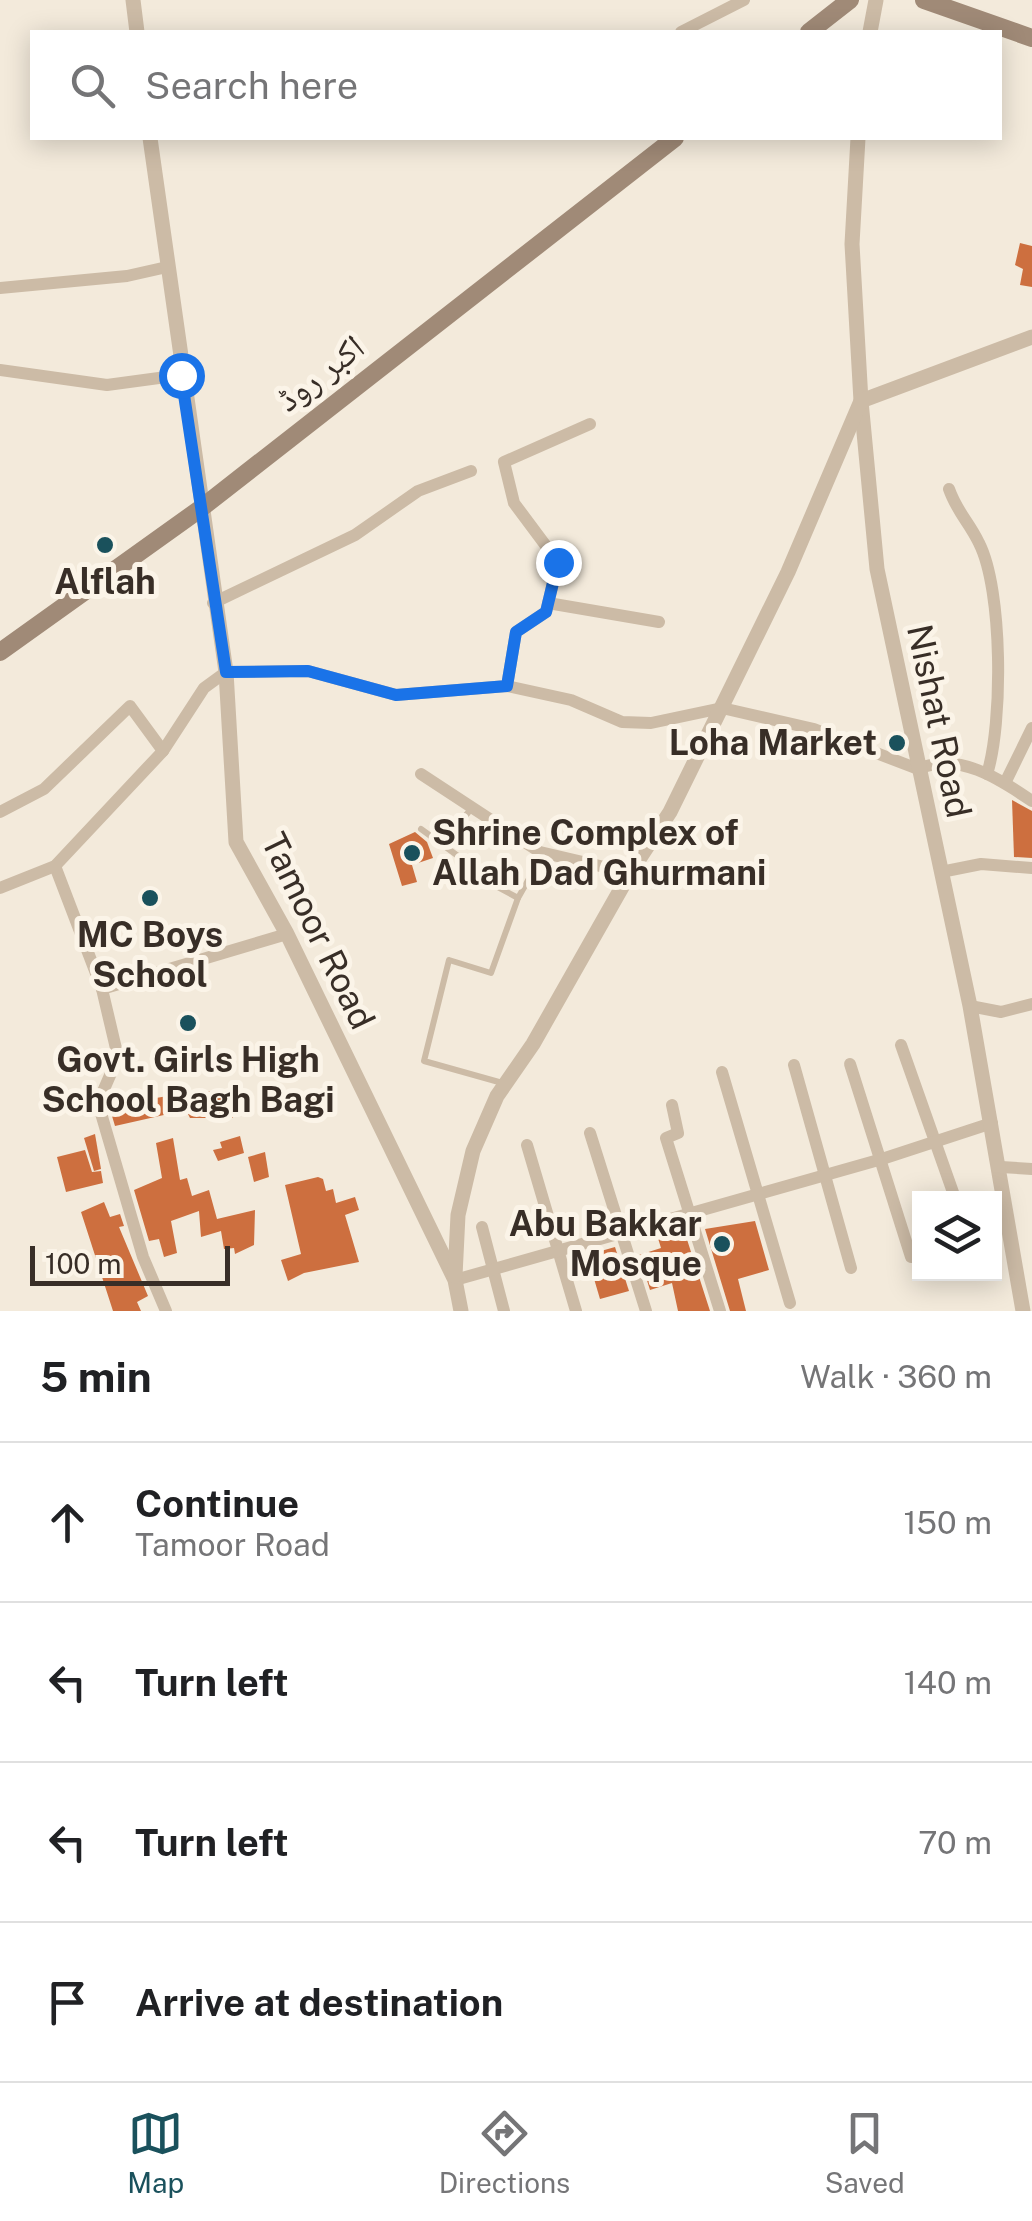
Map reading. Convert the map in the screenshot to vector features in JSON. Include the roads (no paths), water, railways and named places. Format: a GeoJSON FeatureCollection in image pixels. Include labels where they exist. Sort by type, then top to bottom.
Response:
{"type":"FeatureCollection","features":[{"type":"Feature","properties":{"kind":"main road"},"geometry":{"type":"LineString","coordinates":[[812,30],[850,0]]}},
{"type":"Feature","properties":{"kind":"main road"},"geometry":{"type":"LineString","coordinates":[[924,0],[1032,38]]}},
{"type":"Feature","properties":{"kind":"main road","name":"اکبر روڈ"},"geometry":{"type":"LineString","coordinates":[[0,652],[200,508],[672,140]]}},
{"type":"Feature","properties":{"kind":"street"},"geometry":{"type":"LineString","coordinates":[[133,0],[137,30]]}},
{"type":"Feature","properties":{"kind":"street"},"geometry":{"type":"LineString","coordinates":[[685,30],[744,0]]}},
{"type":"Feature","properties":{"kind":"street"},"geometry":{"type":"LineString","coordinates":[[870,30],[876,0]]}},
{"type":"Feature","properties":{"kind":"street","name":"Tamoor Road"},"geometry":{"type":"LineString","coordinates":[[150,140],[213,603],[226,672],[236,842],[287,934],[454,1280],[461,1311]]}},
{"type":"Feature","properties":{"kind":"street","name":"Nishat Road"},"geometry":{"type":"LineString","coordinates":[[858,140],[852,244],[861,401],[877,569],[970,1006],[1024,1311]]}},
{"type":"Feature","properties":{"kind":"street"},"geometry":{"type":"LineString","coordinates":[[0,288],[126,276],[167,267]]}},
{"type":"Feature","properties":{"kind":"street"},"geometry":{"type":"LineString","coordinates":[[992,1123],[882,1159],[454,1280],[458,1215],[473,1151],[506,1084],[670,812],[788,572],[861,401],[935,377],[1032,337]]}},
{"type":"Feature","properties":{"kind":"street"},"geometry":{"type":"LineString","coordinates":[[0,370],[107,385],[181,375]]}},
{"type":"Feature","properties":{"kind":"street"},"geometry":{"type":"LineString","coordinates":[[507,686],[516,632],[546,612],[558,562],[514,504],[504,462],[590,424]]}},
{"type":"Feature","properties":{"kind":"street"},"geometry":{"type":"LineString","coordinates":[[213,603],[355,535],[418,492],[471,471]]}},
{"type":"Feature","properties":{"kind":"street"},"geometry":{"type":"LineString","coordinates":[[949,489],[959,516],[979,542],[994,601],[997,676],[986,774]]}},
{"type":"Feature","properties":{"kind":"street"},"geometry":{"type":"LineString","coordinates":[[548,603],[659,622]]}},
{"type":"Feature","properties":{"kind":"street"},"geometry":{"type":"LineString","coordinates":[[0,888],[54,866],[163,750],[204,688],[226,672],[308,671],[396,695],[507,686],[571,700],[622,722],[651,723],[722,708],[814,729],[918,770],[932,763],[966,765],[1006,783],[1032,801]]}},
{"type":"Feature","properties":{"kind":"street"},"geometry":{"type":"LineString","coordinates":[[0,812],[44,789],[124,709],[136,710],[163,750]]}},
{"type":"Feature","properties":{"kind":"street"},"geometry":{"type":"LineString","coordinates":[[1006,783],[1032,728]]}},
{"type":"Feature","properties":{"kind":"street"},"geometry":{"type":"LineString","coordinates":[[421,774],[544,853],[630,873]]}},
{"type":"Feature","properties":{"kind":"street"},"geometry":{"type":"LineString","coordinates":[[940,872],[981,864],[1032,868]]}},
{"type":"Feature","properties":{"kind":"street"},"geometry":{"type":"LineString","coordinates":[[54,866],[102,989],[118,1057],[98,1103],[143,1257],[166,1311]]}},
{"type":"Feature","properties":{"kind":"street"},"geometry":{"type":"LineString","coordinates":[[102,989],[287,934]]}},
{"type":"Feature","properties":{"kind":"street"},"geometry":{"type":"LineString","coordinates":[[970,1006],[1001,1012],[1032,1004]]}},
{"type":"Feature","properties":{"kind":"street"},"geometry":{"type":"LineString","coordinates":[[901,1045],[952,1191]]}},
{"type":"Feature","properties":{"kind":"street"},"geometry":{"type":"LineString","coordinates":[[850,1064],[911,1257]]}},
{"type":"Feature","properties":{"kind":"street"},"geometry":{"type":"LineString","coordinates":[[794,1065],[851,1268]]}},
{"type":"Feature","properties":{"kind":"street"},"geometry":{"type":"LineString","coordinates":[[722,1072],[790,1303]]}},
{"type":"Feature","properties":{"kind":"street"},"geometry":{"type":"LineString","coordinates":[[672,1105],[678,1133],[666,1138],[720,1311]]}},
{"type":"Feature","properties":{"kind":"street"},"geometry":{"type":"LineString","coordinates":[[590,1133],[646,1311]]}},
{"type":"Feature","properties":{"kind":"street"},"geometry":{"type":"LineString","coordinates":[[527,1145],[576,1311]]}},
{"type":"Feature","properties":{"kind":"street"},"geometry":{"type":"LineString","coordinates":[[1001,1167],[1032,1169]]}},
{"type":"Feature","properties":{"kind":"street"},"geometry":{"type":"LineString","coordinates":[[482,1227],[504,1311]]}},
{"type":"Feature","properties":{"kind":"lane"},"geometry":{"type":"LineString","coordinates":[[443,844],[472,808]]}},
{"type":"Feature","properties":{"kind":"lane"},"geometry":{"type":"LineString","coordinates":[[421,829],[469,864],[470,872],[518,898]]}},
{"type":"Feature","properties":{"kind":"lane"},"geometry":{"type":"LineString","coordinates":[[506,1084],[424,1060],[449,960],[491,973],[518,898],[544,853]]}},
{"type":"Feature","properties":{"kind":"place","name":"Alflah"},"geometry":{"type":"Point","coordinates":[105,545]}},
{"type":"Feature","properties":{"kind":"place","name":"Loha Market"},"geometry":{"type":"Point","coordinates":[897,743]}},
{"type":"Feature","properties":{"kind":"place","name":"Shrine Complex of Allah Dad Ghurmani"},"geometry":{"type":"Point","coordinates":[412,853]}},
{"type":"Feature","properties":{"kind":"place","name":"MC Boys School"},"geometry":{"type":"Point","coordinates":[150,898]}},
{"type":"Feature","properties":{"kind":"place","name":"Govt. Girls High School Bagh Bagi"},"geometry":{"type":"Point","coordinates":[188,1023]}},
{"type":"Feature","properties":{"kind":"place","name":"Abu Bakkar Mosque"},"geometry":{"type":"Point","coordinates":[722,1244]}}]}
